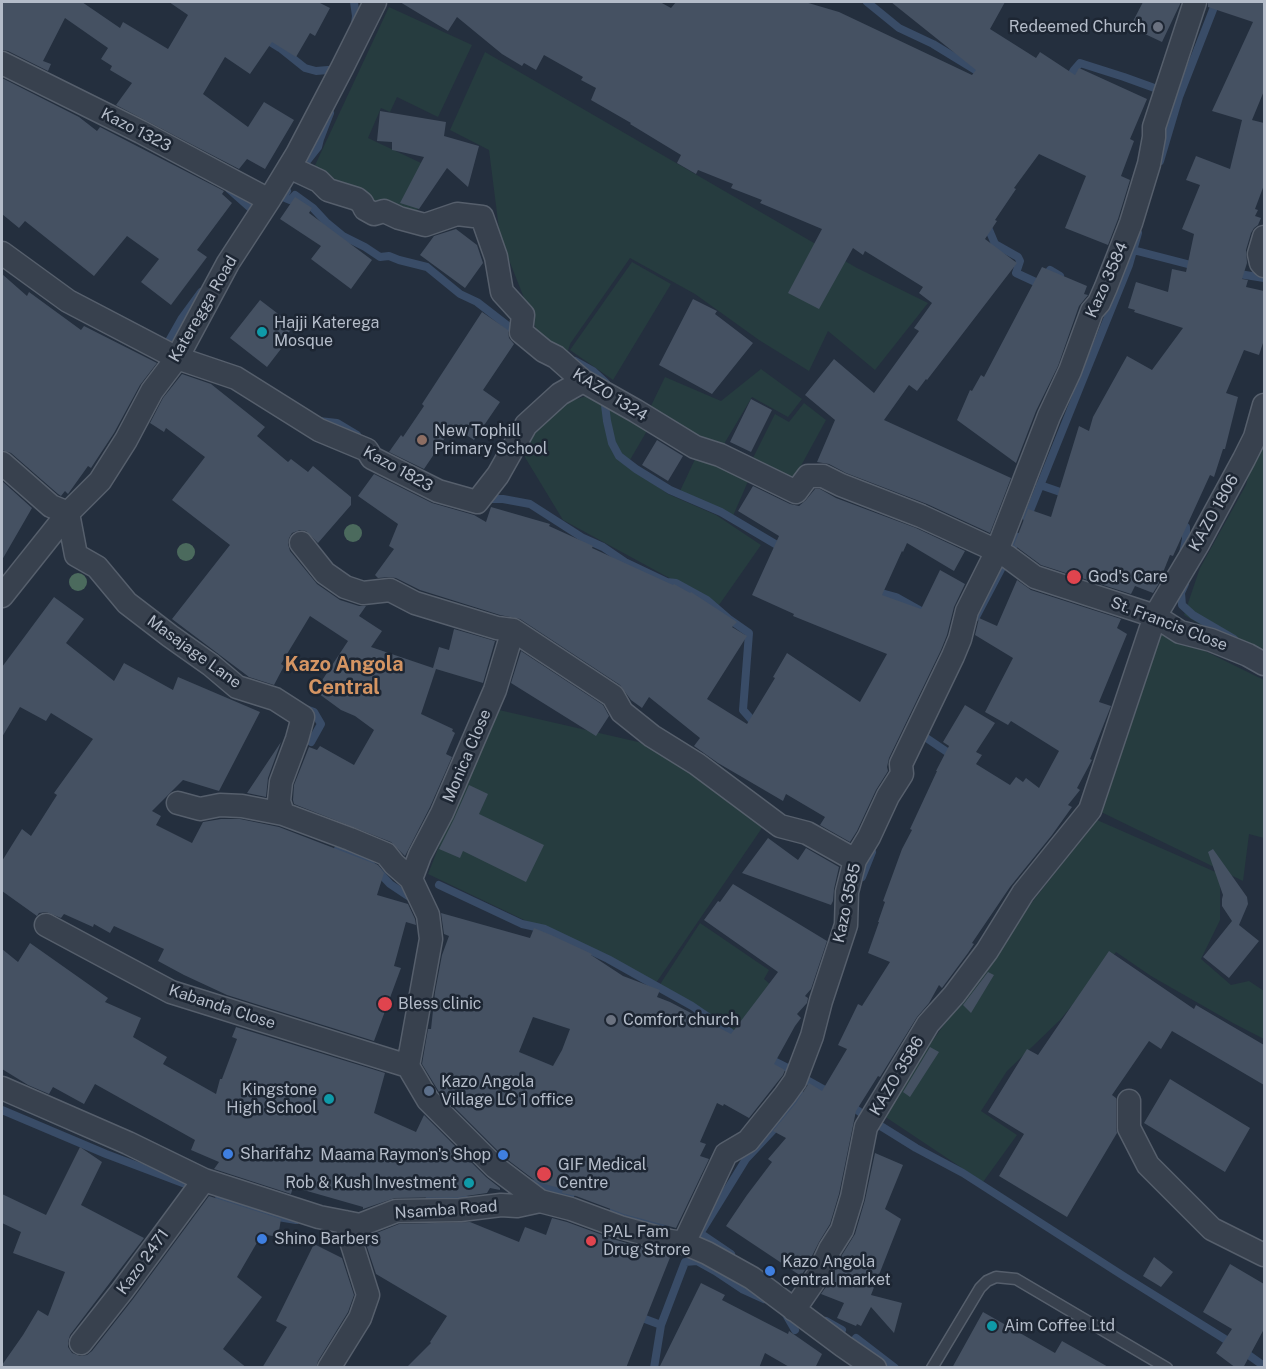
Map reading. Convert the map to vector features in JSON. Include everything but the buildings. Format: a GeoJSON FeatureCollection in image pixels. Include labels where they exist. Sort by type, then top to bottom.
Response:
{"type":"FeatureCollection","features":[{"type":"Feature","properties":{"kind":"street","name":"Kateregga Road"},"geometry":{"type":"LineString","coordinates":[[2,596],[68,513],[100,481],[126,440],[152,391],[177,358],[228,263],[289,167],[375,2]]}},
{"type":"Feature","properties":{"kind":"street","name":"Kazo 3584"},"geometry":{"type":"LineString","coordinates":[[1003,554],[1049,416],[1070,371],[1092,311],[1106,287],[1131,223],[1149,164],[1154,127],[1195,2]]}},
{"type":"Feature","properties":{"kind":"street","name":"Kazo 1323"},"geometry":{"type":"LineString","coordinates":[[2,63],[141,132],[269,200]]}},
{"type":"Feature","properties":{"kind":"street","name":"KAZO 1324"},"geometry":{"type":"LineString","coordinates":[[289,167],[319,181],[328,190],[357,199],[365,209],[374,214],[384,212],[399,219],[424,225],[457,214],[482,218],[496,257],[502,292],[522,315],[521,332],[544,351],[556,357],[583,381],[695,447],[720,455],[796,492],[808,476],[823,476],[921,516],[1003,554]]}},
{"type":"Feature","properties":{"kind":"street"},"geometry":{"type":"LineString","coordinates":[[1264,237],[1259,254],[1264,266]]}},
{"type":"Feature","properties":{"kind":"street"},"geometry":{"type":"LineString","coordinates":[[2,253],[68,301],[177,358]]}},
{"type":"Feature","properties":{"kind":"street","name":"Kazo 1823"},"geometry":{"type":"LineString","coordinates":[[177,358],[236,378],[319,430],[367,450],[372,458],[438,491],[477,502],[498,475],[526,425],[560,394],[583,381]]}},
{"type":"Feature","properties":{"kind":"street","name":"KAZO 1806"},"geometry":{"type":"LineString","coordinates":[[1023,893],[1090,810],[1155,616],[1198,544],[1244,459],[1255,437],[1264,405]]}},
{"type":"Feature","properties":{"kind":"street"},"geometry":{"type":"LineString","coordinates":[[2,463],[51,506],[68,513]]}},
{"type":"Feature","properties":{"kind":"street","name":"Masajage Lane"},"geometry":{"type":"LineString","coordinates":[[68,513],[76,555],[97,567],[127,603],[237,687],[275,699],[303,717],[281,782],[279,801],[283,814]]}},
{"type":"Feature","properties":{"kind":"street"},"geometry":{"type":"LineString","coordinates":[[301,543],[326,573],[345,587],[363,593],[390,590],[415,603],[497,628],[513,630],[613,696],[622,712],[652,736],[697,764],[780,826],[807,833],[855,860]]}},
{"type":"Feature","properties":{"kind":"street","name":"St. Francis Close"},"geometry":{"type":"LineString","coordinates":[[1003,554],[1035,577],[1155,616],[1180,632],[1211,640],[1264,664]]}},
{"type":"Feature","properties":{"kind":"street","name":"Kazo 3585"},"geometry":{"type":"LineString","coordinates":[[684,1243],[726,1154],[748,1141],[795,1081],[812,1036],[820,1001],[846,925],[848,892],[855,860],[870,837],[888,796],[902,774],[901,764],[953,656],[967,611],[1003,554]]}},
{"type":"Feature","properties":{"kind":"street","name":"Monica Close"},"geometry":{"type":"LineString","coordinates":[[411,879],[495,690],[513,630]]}},
{"type":"Feature","properties":{"kind":"street"},"geometry":{"type":"LineString","coordinates":[[178,803],[200,809],[220,805],[242,806],[283,814],[386,854],[411,879],[428,915],[431,939],[408,1066],[428,1100],[495,1167],[540,1201]]}},
{"type":"Feature","properties":{"kind":"street","name":"KAZO 3586"},"geometry":{"type":"LineString","coordinates":[[794,1310],[818,1275],[842,1230],[871,1120],[928,1024],[954,995],[987,951],[1023,893]]}},
{"type":"Feature","properties":{"kind":"street","name":"Kabanda Close"},"geometry":{"type":"LineString","coordinates":[[46,925],[171,992],[408,1066]]}},
{"type":"Feature","properties":{"kind":"street","name":"Nsamba Road"},"geometry":{"type":"LineString","coordinates":[[2,1088],[128,1143],[204,1180],[345,1222],[360,1225],[396,1210],[460,1210],[501,1205],[517,1206],[540,1201],[571,1209],[630,1230],[684,1243],[752,1278],[875,1368]]}},
{"type":"Feature","properties":{"kind":"street"},"geometry":{"type":"LineString","coordinates":[[1129,1101],[1129,1128],[1148,1166],[1212,1229],[1264,1255]]}},
{"type":"Feature","properties":{"kind":"street","name":"Kazo 2471"},"geometry":{"type":"LineString","coordinates":[[81,1343],[204,1180]]}},
{"type":"Feature","properties":{"kind":"street"},"geometry":{"type":"LineString","coordinates":[[329,1368],[360,1318],[368,1294],[345,1222]]}},
{"type":"Feature","properties":{"kind":"lane"},"geometry":{"type":"LineString","coordinates":[[932,1368],[980,1288],[987,1281],[996,1277],[1016,1279],[1167,1368]]}},
{"type":"Feature","properties":{"kind":"green space"},"geometry":{"type":"Polygon","coordinates":[[[389,7],[472,45],[438,117],[397,97],[390,112],[381,108],[368,138],[436,170],[411,223],[310,176],[389,7]]]}},
{"type":"Feature","properties":{"kind":"green space"},"geometry":{"type":"Polygon","coordinates":[[[485,52],[857,268],[928,303],[875,370],[828,331],[809,371],[759,340],[695,294],[630,258],[570,344],[567,354],[537,331],[500,237],[489,150],[450,130],[485,52]]]}},
{"type":"Feature","properties":{"kind":"green space"},"geometry":{"type":"Polygon","coordinates":[[[632,262],[671,284],[613,380],[570,350],[632,262]]]}},
{"type":"Feature","properties":{"kind":"green space"},"geometry":{"type":"Polygon","coordinates":[[[761,369],[802,399],[788,417],[752,397],[721,449],[674,431],[650,408],[665,377],[721,401],[761,369]]]}},
{"type":"Feature","properties":{"kind":"green space"},"geometry":{"type":"Polygon","coordinates":[[[593,394],[651,424],[627,465],[668,494],[716,515],[761,545],[719,605],[563,520],[523,454],[520,446],[555,406],[593,394]]]}},
{"type":"Feature","properties":{"kind":"green space"},"geometry":{"type":"Polygon","coordinates":[[[804,403],[826,420],[791,484],[751,462],[775,414],[789,422],[804,403]]]}},
{"type":"Feature","properties":{"kind":"green space"},"geometry":{"type":"Polygon","coordinates":[[[1264,417],[1264,662],[1184,615],[1200,568],[1246,485],[1264,417]]]}},
{"type":"Feature","properties":{"kind":"green space"},"geometry":{"type":"Polygon","coordinates":[[[697,455],[749,479],[733,516],[680,491],[697,455]]]}},
{"type":"Feature","properties":{"kind":"green space"},"geometry":{"type":"Polygon","coordinates":[[[1158,628],[1264,680],[1264,838],[1249,834],[1243,881],[1099,811],[1158,628]]]}},
{"type":"Feature","properties":{"kind":"green space"},"geometry":{"type":"Polygon","coordinates":[[[499,710],[660,747],[764,825],[656,983],[428,874],[492,711],[499,710]]]}},
{"type":"Feature","properties":{"kind":"green space"},"geometry":{"type":"Polygon","coordinates":[[[1097,820],[1220,874],[1220,920],[1201,959],[1231,985],[1249,981],[1264,991],[1264,1039],[1151,976],[1116,952],[1060,1020],[1007,1071],[981,1111],[1017,1135],[983,1182],[881,1114],[1014,925],[1097,820]]]}},
{"type":"Feature","properties":{"kind":"green space"},"geometry":{"type":"Polygon","coordinates":[[[700,923],[769,970],[764,979],[771,985],[734,1031],[659,986],[700,923]]]}},
{"type":"Feature","properties":{"kind":"waterway"},"geometry":{"type":"LineString","coordinates":[[354,2],[355,24]]}},
{"type":"Feature","properties":{"kind":"waterway"},"geometry":{"type":"LineString","coordinates":[[867,2],[899,28],[933,44],[982,74]]}},
{"type":"Feature","properties":{"kind":"waterway"},"geometry":{"type":"LineString","coordinates":[[1160,161],[1179,97],[1216,2]]}},
{"type":"Feature","properties":{"kind":"waterway"},"geometry":{"type":"LineString","coordinates":[[264,38],[305,68],[332,71]]}},
{"type":"Feature","properties":{"kind":"waterway"},"geometry":{"type":"LineString","coordinates":[[1067,82],[1080,63],[1160,90]]}},
{"type":"Feature","properties":{"kind":"waterway"},"geometry":{"type":"LineString","coordinates":[[303,166],[318,147],[330,113]]}},
{"type":"Feature","properties":{"kind":"waterway"},"geometry":{"type":"LineString","coordinates":[[229,189],[256,213]]}},
{"type":"Feature","properties":{"kind":"waterway"},"geometry":{"type":"LineString","coordinates":[[287,191],[283,197],[290,200],[295,195],[313,208],[343,236],[380,257],[389,256],[427,267],[460,294],[477,302],[517,333]]}},
{"type":"Feature","properties":{"kind":"waterway"},"geometry":{"type":"LineString","coordinates":[[987,225],[995,244],[1018,257],[1020,261],[1016,273],[1042,285],[1050,270],[1060,276]]}},
{"type":"Feature","properties":{"kind":"waterway"},"geometry":{"type":"LineString","coordinates":[[1027,518],[1129,265],[1138,233]]}},
{"type":"Feature","properties":{"kind":"waterway"},"geometry":{"type":"LineString","coordinates":[[1133,250],[1195,266]]}},
{"type":"Feature","properties":{"kind":"waterway"},"geometry":{"type":"LineString","coordinates":[[1233,273],[1264,278]]}},
{"type":"Feature","properties":{"kind":"waterway"},"geometry":{"type":"LineString","coordinates":[[169,341],[201,292]]}},
{"type":"Feature","properties":{"kind":"waterway"},"geometry":{"type":"LineString","coordinates":[[575,361],[593,371],[606,383]]}},
{"type":"Feature","properties":{"kind":"waterway"},"geometry":{"type":"LineString","coordinates":[[604,397],[612,443],[619,456],[670,490],[721,512],[782,548]]}},
{"type":"Feature","properties":{"kind":"waterway"},"geometry":{"type":"LineString","coordinates":[[319,421],[337,423],[357,435]]}},
{"type":"Feature","properties":{"kind":"waterway"},"geometry":{"type":"LineString","coordinates":[[1040,485],[1066,494]]}},
{"type":"Feature","properties":{"kind":"waterway"},"geometry":{"type":"LineString","coordinates":[[485,499],[503,499],[530,504],[625,562],[667,582],[676,583],[707,600],[749,633],[743,710],[757,726]]}},
{"type":"Feature","properties":{"kind":"waterway"},"geometry":{"type":"LineString","coordinates":[[1178,522],[1186,527],[1184,553]]}},
{"type":"Feature","properties":{"kind":"waterway"},"geometry":{"type":"LineString","coordinates":[[976,617],[1018,537]]}},
{"type":"Feature","properties":{"kind":"waterway"},"geometry":{"type":"LineString","coordinates":[[1185,584],[1181,593],[1182,605],[1193,615],[1234,639]]}},
{"type":"Feature","properties":{"kind":"waterway"},"geometry":{"type":"LineString","coordinates":[[874,591],[896,597],[921,611]]}},
{"type":"Feature","properties":{"kind":"waterway"},"geometry":{"type":"LineString","coordinates":[[303,708],[314,712],[321,724],[311,742]]}},
{"type":"Feature","properties":{"kind":"waterway"},"geometry":{"type":"LineString","coordinates":[[922,735],[953,756]]}},
{"type":"Feature","properties":{"kind":"waterway"},"geometry":{"type":"LineString","coordinates":[[338,849],[360,856],[390,884],[408,896]]}},
{"type":"Feature","properties":{"kind":"waterway"},"geometry":{"type":"LineString","coordinates":[[862,877],[872,852]]}},
{"type":"Feature","properties":{"kind":"waterway"},"geometry":{"type":"LineString","coordinates":[[439,885],[522,924],[545,929],[608,959],[692,1006],[738,1039]]}},
{"type":"Feature","properties":{"kind":"waterway"},"geometry":{"type":"LineString","coordinates":[[768,1058],[794,1071]]}},
{"type":"Feature","properties":{"kind":"waterway"},"geometry":{"type":"LineString","coordinates":[[805,1079],[832,1094]]}},
{"type":"Feature","properties":{"kind":"waterway"},"geometry":{"type":"LineString","coordinates":[[701,1232],[746,1159],[789,1113],[799,1093]]}},
{"type":"Feature","properties":{"kind":"waterway"},"geometry":{"type":"LineString","coordinates":[[850,1105],[916,1148],[963,1173],[1264,1366]]}},
{"type":"Feature","properties":{"kind":"waterway"},"geometry":{"type":"LineString","coordinates":[[2,1110],[106,1154],[196,1188]]}},
{"type":"Feature","properties":{"kind":"waterway"},"geometry":{"type":"LineString","coordinates":[[531,1183],[571,1194]]}},
{"type":"Feature","properties":{"kind":"waterway"},"geometry":{"type":"LineString","coordinates":[[423,1206],[434,1195],[466,1200]]}},
{"type":"Feature","properties":{"kind":"waterway"},"geometry":{"type":"LineString","coordinates":[[219,1196],[278,1217],[296,1220]]}},
{"type":"Feature","properties":{"kind":"waterway"},"geometry":{"type":"LineString","coordinates":[[614,1209],[664,1228]]}},
{"type":"Feature","properties":{"kind":"waterway"},"geometry":{"type":"LineString","coordinates":[[700,1233],[731,1254]]}},
{"type":"Feature","properties":{"kind":"waterway"},"geometry":{"type":"LineString","coordinates":[[654,1368],[661,1325],[685,1262],[697,1261],[742,1289],[764,1299]]}},
{"type":"Feature","properties":{"kind":"waterway"},"geometry":{"type":"LineString","coordinates":[[784,1311],[795,1330]]}},
{"type":"Feature","properties":{"kind":"waterway"},"geometry":{"type":"LineString","coordinates":[[637,1316],[661,1325]]}},
{"type":"Feature","properties":{"kind":"waterway"},"geometry":{"type":"LineString","coordinates":[[826,1321],[842,1330]]}},
{"type":"Feature","properties":{"kind":"waterway"},"geometry":{"type":"LineString","coordinates":[[856,1338],[895,1368]]}},
{"type":"Feature","properties":{"kind":"place","name":"Redeemed Church"},"geometry":{"type":"Point","coordinates":[1158,27]}},
{"type":"Feature","properties":{"kind":"place","name":"Hajji Katerega Mosque"},"geometry":{"type":"Point","coordinates":[262,332]}},
{"type":"Feature","properties":{"kind":"place","name":"New Tophill Primary School"},"geometry":{"type":"Point","coordinates":[422,440]}},
{"type":"Feature","properties":{"kind":"place","name":"God's Care"},"geometry":{"type":"Point","coordinates":[1074,577]}},
{"type":"Feature","properties":{"kind":"place","name":"Bless clinic"},"geometry":{"type":"Point","coordinates":[385,1004]}},
{"type":"Feature","properties":{"kind":"place","name":"Comfort church"},"geometry":{"type":"Point","coordinates":[611,1020]}},
{"type":"Feature","properties":{"kind":"place","name":"Kazo Angola Village LC 1 office"},"geometry":{"type":"Point","coordinates":[429,1091]}},
{"type":"Feature","properties":{"kind":"place","name":"Kingstone High School"},"geometry":{"type":"Point","coordinates":[329,1099]}},
{"type":"Feature","properties":{"kind":"place","name":"Sharifahz"},"geometry":{"type":"Point","coordinates":[228,1154]}},
{"type":"Feature","properties":{"kind":"place","name":"Maama Raymon's Shop"},"geometry":{"type":"Point","coordinates":[503,1155]}},
{"type":"Feature","properties":{"kind":"place","name":"GIF Medical Centre"},"geometry":{"type":"Point","coordinates":[544,1174]}},
{"type":"Feature","properties":{"kind":"place","name":"Rob & Kush Investment"},"geometry":{"type":"Point","coordinates":[469,1183]}},
{"type":"Feature","properties":{"kind":"place","name":"Shino Barbers"},"geometry":{"type":"Point","coordinates":[262,1239]}},
{"type":"Feature","properties":{"kind":"place","name":"PAL Fam Drug Strore"},"geometry":{"type":"Point","coordinates":[591,1241]}},
{"type":"Feature","properties":{"kind":"place","name":"Kazo Angola central market"},"geometry":{"type":"Point","coordinates":[770,1271]}},
{"type":"Feature","properties":{"kind":"place","name":"Aim Coffee Ltd"},"geometry":{"type":"Point","coordinates":[992,1326]}},
{"type":"Feature","properties":{"kind":"district","name":"Kazo Angola Central"},"geometry":{"type":"Point","coordinates":[344,676]}}]}
